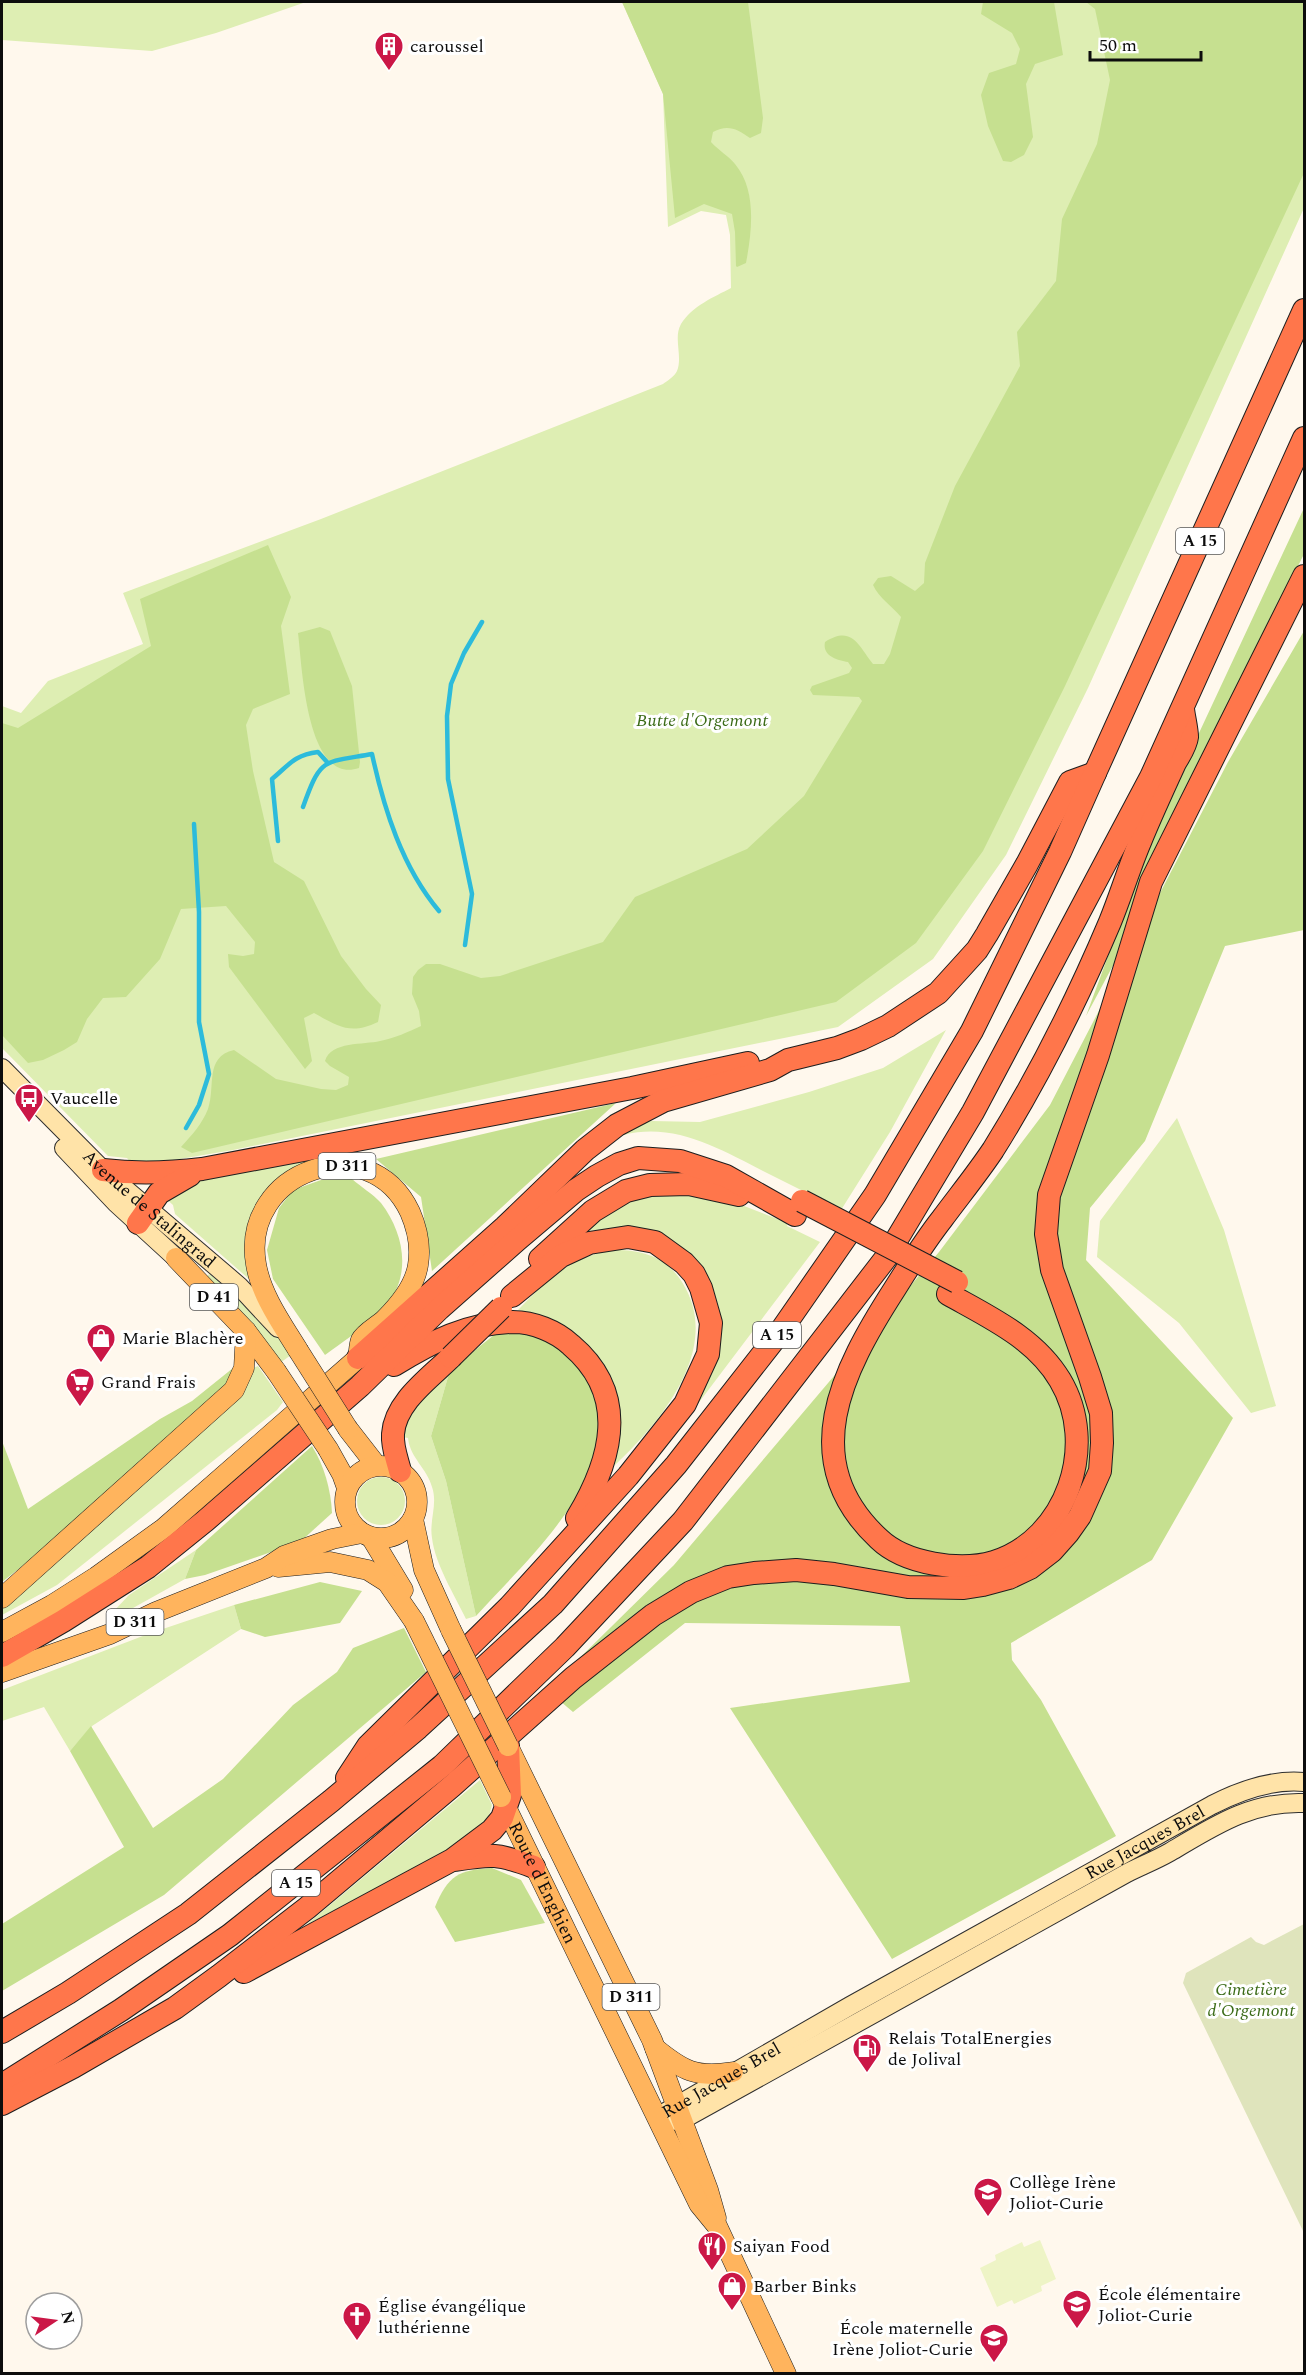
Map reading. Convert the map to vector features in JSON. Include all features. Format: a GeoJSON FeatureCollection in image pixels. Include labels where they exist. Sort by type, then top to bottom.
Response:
{"type":"FeatureCollection","features":[{"type":"Feature","properties":{"kind":"highway","name":"A 15"},"geometry":{"type":"LineString","coordinates":[[2,2032],[69,1993],[188,1914],[331,1801],[418,1728],[553,1604],[676,1466],[780,1332],[875,1196],[972,1031],[1060,852],[1305,310]]}},
{"type":"Feature","properties":{"kind":"highway","name":"A 15"},"geometry":{"type":"LineString","coordinates":[[2,2085],[121,2010],[230,1935],[442,1766],[565,1647],[683,1521],[885,1259],[984,1091],[1145,787],[1183,709],[1305,438]]}},
{"type":"Feature","properties":{"kind":"highway"},"geometry":{"type":"LineString","coordinates":[[2,2104],[73,2067],[175,2008],[219,1977],[299,1915],[434,1801],[573,1678],[653,1615],[691,1592],[728,1578],[754,1573],[796,1570],[908,1587],[983,1586],[1009,1578],[1030,1568],[1052,1551],[1068,1533],[1080,1516],[1100,1471],[1101,1413],[1052,1270],[1046,1234],[1049,1195],[1098,1055],[1151,882],[1305,576]]}},
{"type":"Feature","properties":{"kind":"highway"},"geometry":{"type":"LineString","coordinates":[[952,1288],[1011,1330],[1046,1361],[1069,1398],[1074,1417],[1077,1448],[1071,1485],[1052,1522],[1026,1545],[997,1561],[975,1566],[944,1566],[915,1559],[885,1545],[863,1525],[848,1505],[834,1466],[832,1446],[840,1394],[861,1342],[929,1236],[992,1151],[1067,1015],[1110,920],[1143,834],[1187,738],[1183,709]]}},
{"type":"Feature","properties":{"kind":"highway"},"geometry":{"type":"LineString","coordinates":[[358,1358],[505,1227],[585,1150],[617,1125],[663,1101],[770,1070],[788,1060],[837,1048],[861,1039],[888,1026],[938,993],[987,934],[1032,856],[1070,782],[1095,773]]}},
{"type":"Feature","properties":{"kind":"highway"},"geometry":{"type":"LineString","coordinates":[[103,1170],[155,1173],[202,1169],[632,1088],[720,1067],[767,1059],[788,1060]]}},
{"type":"Feature","properties":{"kind":"highway"},"geometry":{"type":"LineString","coordinates":[[505,1227],[599,1158],[616,1150],[648,1144],[683,1148],[707,1155],[799,1208],[952,1288],[1010,1312],[1039,1334],[1065,1363],[1086,1407],[1092,1442],[1091,1465],[1080,1516]]}},
{"type":"Feature","properties":{"kind":"highway"},"geometry":{"type":"LineString","coordinates":[[2,1656],[63,1621],[148,1567],[205,1521],[360,1386],[440,1309],[576,1190],[619,1164],[638,1158],[680,1161],[726,1176],[764,1198],[799,1208]]}},
{"type":"Feature","properties":{"kind":"highway"},"geometry":{"type":"LineString","coordinates":[[143,1215],[159,1193],[202,1169]]}},
{"type":"Feature","properties":{"kind":"highway"},"geometry":{"type":"LineString","coordinates":[[506,1302],[544,1254],[593,1211],[626,1191],[650,1185],[689,1184],[720,1189],[748,1198],[764,1198]]}},
{"type":"Feature","properties":{"kind":"highway"},"geometry":{"type":"LineString","coordinates":[[331,1801],[368,1746],[510,1606],[628,1476],[685,1404],[699,1379],[708,1354],[711,1323],[708,1306],[694,1274],[670,1251],[655,1242],[641,1239],[609,1239],[576,1248],[561,1256],[506,1302],[408,1400],[395,1421],[392,1435],[393,1448],[400,1471]]}},
{"type":"Feature","properties":{"kind":"highway"},"geometry":{"type":"LineString","coordinates":[[360,1386],[450,1334],[489,1324],[514,1322],[529,1324],[550,1331],[580,1353],[596,1373],[607,1398],[610,1434],[607,1454],[593,1491],[549,1562]]}},
{"type":"Feature","properties":{"kind":"highway"},"geometry":{"type":"LineString","coordinates":[[219,1977],[238,1975],[452,1860],[492,1830],[502,1818],[510,1792],[508,1746]]}},
{"type":"Feature","properties":{"kind":"highway"},"geometry":{"type":"LineString","coordinates":[[452,1860],[489,1855],[505,1856],[534,1867]]}},
{"type":"Feature","properties":{"kind":"main road","name":"Avenue de Stalingrad"},"geometry":{"type":"LineString","coordinates":[[2,1068],[103,1170],[143,1215],[176,1258],[246,1331],[276,1371],[328,1449],[347,1488]]}},
{"type":"Feature","properties":{"kind":"main road","name":"Avenue de Stalingrad"},"geometry":{"type":"LineString","coordinates":[[2,1085],[143,1215],[239,1286],[298,1350]]}},
{"type":"Feature","properties":{"kind":"main road","name":"D 311"},"geometry":{"type":"LineString","coordinates":[[2,1632],[61,1600],[164,1528],[358,1358],[362,1339],[385,1319],[412,1283],[418,1267],[419,1252],[417,1232],[403,1198],[383,1179],[366,1169],[345,1165],[327,1166],[293,1179],[277,1191],[267,1204],[257,1228],[254,1252],[256,1267],[272,1305],[298,1350]]}},
{"type":"Feature","properties":{"kind":"main road"},"geometry":{"type":"LineString","coordinates":[[2,1598],[234,1390],[243,1368],[246,1331]]}},
{"type":"Feature","properties":{"kind":"main road"},"geometry":{"type":"LineString","coordinates":[[298,1350],[348,1429],[376,1465]]}},
{"type":"Feature","properties":{"kind":"main road"},"geometry":{"type":"LineString","coordinates":[[376,1465],[389,1466],[400,1471],[412,1484],[417,1495],[417,1507],[409,1526],[395,1535],[379,1538],[366,1535],[355,1528],[346,1513],[345,1496],[347,1488],[357,1474],[376,1465]]}},
{"type":"Feature","properties":{"kind":"main road"},"geometry":{"type":"LineString","coordinates":[[413,1519],[424,1570],[437,1602],[508,1746]]}},
{"type":"Feature","properties":{"kind":"main road","name":"D 311"},"geometry":{"type":"LineString","coordinates":[[2,1672],[110,1634],[156,1612],[266,1568],[284,1556],[313,1545],[366,1535]]}},
{"type":"Feature","properties":{"kind":"main road","name":"Route d'Enghien"},"geometry":{"type":"LineString","coordinates":[[366,1535],[410,1602],[414,1621],[655,2048],[711,2198],[717,2226],[786,2373]]}},
{"type":"Feature","properties":{"kind":"main road","name":"D 311"},"geometry":{"type":"LineString","coordinates":[[266,1568],[330,1562],[368,1570],[387,1582],[414,1621]]}},
{"type":"Feature","properties":{"kind":"main road","name":"Rue Jacques Brel"},"geometry":{"type":"LineString","coordinates":[[679,2114],[733,2072],[1212,1804],[1239,1792],[1279,1782],[1305,1782]]}},
{"type":"Feature","properties":{"kind":"main road","name":"Route d'Enghien"},"geometry":{"type":"LineString","coordinates":[[510,1792],[534,1867],[699,2204],[717,2226]]}},
{"type":"Feature","properties":{"kind":"main road","name":"Rue Jacques Brel"},"geometry":{"type":"LineString","coordinates":[[657,2117],[679,2114],[1248,1810],[1280,1803],[1305,1803]]}},
{"type":"Feature","properties":{"kind":"main road"},"geometry":{"type":"LineString","coordinates":[[655,2048],[669,2060],[691,2072],[709,2076],[733,2072]]}},
{"type":"Feature","properties":{"kind":"green space"},"geometry":{"type":"Polygon","coordinates":[[[2,2],[306,2],[216,33],[152,51],[2,40],[2,2]]]}},
{"type":"Feature","properties":{"kind":"green space","name":"Butte d'Orgemont"},"geometry":{"type":"Polygon","coordinates":[[[622,2],[1304,2],[1304,208],[1088,688],[1006,855],[933,959],[838,1027],[233,1150],[145,1165],[133,1165],[127,1158],[108,1156],[2,1048],[2,706],[21,713],[48,681],[143,644],[123,593],[321,519],[663,384],[675,375],[679,365],[678,335],[681,324],[697,307],[731,288],[730,235],[726,215],[701,211],[668,227],[663,94],[622,2]]]}},
{"type":"Feature","properties":{"kind":"green space"},"geometry":{"type":"Polygon","coordinates":[[[622,2],[748,2],[763,118],[761,133],[750,138],[737,130],[723,128],[713,132],[711,142],[735,164],[747,186],[751,224],[746,263],[736,266],[732,214],[704,204],[675,218],[663,94],[622,2]]]}},
{"type":"Feature","properties":{"kind":"green space"},"geometry":{"type":"Polygon","coordinates":[[[983,2],[1054,2],[1063,55],[1035,64],[1026,84],[1033,137],[1024,155],[1011,162],[1003,161],[988,126],[981,95],[989,73],[1016,64],[1020,49],[1012,33],[981,14],[983,2]]]}},
{"type":"Feature","properties":{"kind":"green space"},"geometry":{"type":"Polygon","coordinates":[[[1086,2],[1304,2],[1304,173],[1065,686],[983,851],[916,943],[836,1002],[192,1153],[181,1147],[206,1114],[215,1066],[218,1059],[225,1054],[234,1050],[276,1079],[321,1089],[336,1090],[348,1085],[349,1077],[325,1061],[328,1055],[341,1047],[386,1040],[421,1026],[419,1011],[412,994],[413,977],[426,964],[440,964],[481,978],[500,976],[603,942],[635,897],[747,849],[804,796],[862,701],[859,697],[813,695],[810,690],[812,686],[849,673],[852,668],[848,662],[828,654],[825,642],[834,637],[848,636],[858,644],[873,664],[884,664],[890,654],[901,617],[873,585],[878,578],[891,576],[915,591],[924,583],[925,563],[955,486],[1020,366],[1017,332],[1056,281],[1062,219],[1097,144],[1110,80],[1095,9],[1086,2]]]}},
{"type":"Feature","properties":{"kind":"green space"},"geometry":{"type":"Polygon","coordinates":[[[1304,508],[1304,554],[1194,776],[1125,943],[1086,1016],[1157,823],[1304,508]]]}},
{"type":"Feature","properties":{"kind":"green space"},"geometry":{"type":"Polygon","coordinates":[[[268,545],[291,597],[281,626],[290,694],[253,709],[246,725],[253,771],[274,862],[304,881],[341,956],[381,1005],[378,1022],[352,1029],[314,1013],[304,1018],[312,1061],[305,1069],[229,967],[228,954],[243,956],[254,954],[255,942],[226,906],[181,909],[160,959],[126,997],[103,998],[87,1019],[77,1042],[43,1060],[28,1063],[2,1035],[2,723],[18,728],[151,646],[140,599],[268,545]]]}},
{"type":"Feature","properties":{"kind":"green space"},"geometry":{"type":"Polygon","coordinates":[[[320,627],[330,631],[352,686],[359,768],[341,769],[328,759],[317,741],[310,719],[298,633],[320,627]]]}},
{"type":"Feature","properties":{"kind":"green space"},"geometry":{"type":"Polygon","coordinates":[[[1304,631],[1304,930],[1225,946],[1145,1141],[1090,1208],[1086,1260],[1233,1418],[1152,1560],[1011,1643],[1012,1660],[1041,1700],[1116,1836],[892,1959],[730,1708],[910,1682],[900,1626],[685,1623],[573,1712],[547,1690],[674,1565],[939,1252],[1050,1105],[1228,762],[1304,631]]]}},
{"type":"Feature","properties":{"kind":"green space"},"geometry":{"type":"Polygon","coordinates":[[[946,1030],[890,1132],[841,1210],[730,1154],[696,1140],[661,1132],[624,1135],[622,1132],[635,1124],[652,1121],[700,1122],[809,1092],[883,1068],[946,1030]]]}},
{"type":"Feature","properties":{"kind":"green space"},"geometry":{"type":"Polygon","coordinates":[[[616,1103],[432,1271],[421,1197],[376,1159],[616,1103]]]}},
{"type":"Feature","properties":{"kind":"green space"},"geometry":{"type":"Polygon","coordinates":[[[1177,1118],[1224,1230],[1276,1406],[1251,1413],[1179,1323],[1097,1257],[1100,1221],[1177,1118]]]}},
{"type":"Feature","properties":{"kind":"green space"},"geometry":{"type":"Polygon","coordinates":[[[327,1156],[304,1164],[270,1189],[258,1287],[175,1214],[173,1205],[164,1197],[193,1180],[327,1156]]]}},
{"type":"Feature","properties":{"kind":"green space"},"geometry":{"type":"Polygon","coordinates":[[[352,1179],[381,1203],[395,1226],[402,1251],[401,1277],[390,1301],[377,1316],[325,1355],[273,1279],[267,1250],[279,1208],[293,1190],[321,1180],[352,1179]]]}},
{"type":"Feature","properties":{"kind":"green space"},"geometry":{"type":"Polygon","coordinates":[[[670,1191],[739,1204],[788,1223],[787,1226],[820,1242],[694,1409],[720,1327],[718,1304],[710,1284],[626,1228],[584,1231],[613,1206],[670,1191]]]}},
{"type":"Feature","properties":{"kind":"green space"},"geometry":{"type":"Polygon","coordinates":[[[615,1250],[635,1251],[653,1257],[676,1273],[693,1307],[696,1333],[691,1358],[681,1383],[667,1406],[650,1428],[614,1466],[618,1445],[535,1314],[518,1310],[539,1288],[572,1263],[615,1250]]]}},
{"type":"Feature","properties":{"kind":"green space"},"geometry":{"type":"Polygon","coordinates":[[[209,1274],[237,1291],[273,1330],[291,1355],[280,1363],[206,1278],[209,1274]]]}},
{"type":"Feature","properties":{"kind":"green space"},"geometry":{"type":"Polygon","coordinates":[[[514,1332],[547,1341],[563,1349],[576,1360],[587,1380],[598,1412],[598,1445],[587,1477],[569,1508],[522,1567],[476,1616],[446,1481],[431,1436],[450,1370],[494,1335],[514,1332]]]}},
{"type":"Feature","properties":{"kind":"green space"},"geometry":{"type":"Polygon","coordinates":[[[238,1364],[234,1378],[44,1549],[2,1582],[2,1441],[28,1509],[160,1419],[192,1401],[238,1364]]]}},
{"type":"Feature","properties":{"kind":"green space"},"geometry":{"type":"Polygon","coordinates":[[[258,1366],[283,1402],[277,1410],[57,1585],[2,1615],[2,1608],[249,1370],[258,1366]]]}},
{"type":"Feature","properties":{"kind":"green space"},"geometry":{"type":"Polygon","coordinates":[[[450,1370],[431,1436],[446,1481],[476,1616],[466,1619],[441,1569],[434,1548],[431,1532],[434,1493],[430,1480],[412,1451],[408,1438],[402,1437],[407,1415],[450,1370]]]}},
{"type":"Feature","properties":{"kind":"green space"},"geometry":{"type":"Polygon","coordinates":[[[312,1446],[326,1478],[332,1513],[300,1542],[205,1575],[185,1579],[196,1550],[312,1446]]]}},
{"type":"Feature","properties":{"kind":"green space"},"geometry":{"type":"Polygon","coordinates":[[[381,1477],[398,1484],[405,1501],[398,1518],[381,1525],[364,1518],[357,1501],[364,1484],[381,1477]]]}},
{"type":"Feature","properties":{"kind":"green space"},"geometry":{"type":"Polygon","coordinates":[[[196,1550],[185,1579],[133,1608],[113,1612],[129,1595],[196,1550]]]}},
{"type":"Feature","properties":{"kind":"green space"},"geometry":{"type":"Polygon","coordinates":[[[320,1582],[362,1591],[340,1623],[265,1637],[241,1629],[234,1605],[320,1582]]]}},
{"type":"Feature","properties":{"kind":"green space"},"geometry":{"type":"Polygon","coordinates":[[[234,1605],[241,1629],[92,1726],[70,1751],[44,1707],[2,1721],[2,1690],[148,1634],[234,1605]]]}},
{"type":"Feature","properties":{"kind":"green space"},"geometry":{"type":"Polygon","coordinates":[[[404,1628],[426,1672],[164,1895],[2,1991],[2,1924],[124,1847],[70,1751],[91,1726],[153,1828],[223,1779],[293,1705],[337,1672],[353,1648],[404,1628]]]}},
{"type":"Feature","properties":{"kind":"green space"},"geometry":{"type":"Polygon","coordinates":[[[480,1780],[492,1805],[485,1831],[306,1925],[480,1780]]]}},
{"type":"Feature","properties":{"kind":"green space"},"geometry":{"type":"Polygon","coordinates":[[[492,1868],[521,1880],[545,1923],[455,1942],[435,1907],[440,1896],[456,1876],[471,1870],[492,1868]]]}},
{"type":"Feature","properties":{"kind":"green space","name":"Cimetière d'Orgemont"},"geometry":{"type":"Polygon","coordinates":[[[1304,1924],[1304,2233],[1183,1983],[1186,1973],[1251,1937],[1264,1945],[1304,1924]]]}},
{"type":"Feature","properties":{"kind":"green space"},"geometry":{"type":"Polygon","coordinates":[[[1040,2240],[1056,2279],[1041,2286],[1042,2291],[1014,2304],[1012,2300],[997,2307],[980,2268],[996,2260],[995,2255],[1022,2242],[1024,2247],[1040,2240]]]}},
{"type":"Feature","properties":{"kind":"waterway"},"geometry":{"type":"LineString","coordinates":[[465,945],[472,894],[448,779],[447,716],[451,684],[464,653],[482,622]]}},
{"type":"Feature","properties":{"kind":"waterway"},"geometry":{"type":"LineString","coordinates":[[278,841],[272,779],[292,761],[310,753],[318,752],[327,762]]}},
{"type":"Feature","properties":{"kind":"waterway"},"geometry":{"type":"LineString","coordinates":[[303,807],[314,779],[326,765],[343,759],[372,754],[382,796],[396,837],[415,876],[439,911]]}},
{"type":"Feature","properties":{"kind":"waterway"},"geometry":{"type":"LineString","coordinates":[[186,1128],[199,1105],[209,1074],[199,1022],[199,912],[194,824]]}},
{"type":"Feature","properties":{"kind":"place","name":"caroussel"},"geometry":{"type":"Point","coordinates":[389,72]}},
{"type":"Feature","properties":{"kind":"place","name":"Vaucelle"},"geometry":{"type":"Point","coordinates":[29,1124]}},
{"type":"Feature","properties":{"kind":"place","name":"Marie Blachère"},"geometry":{"type":"Point","coordinates":[101,1364]}},
{"type":"Feature","properties":{"kind":"place","name":"Grand Frais"},"geometry":{"type":"Point","coordinates":[80,1408]}},
{"type":"Feature","properties":{"kind":"place","name":"Relais TotalEnergies de Jolival"},"geometry":{"type":"Point","coordinates":[867,2074]}},
{"type":"Feature","properties":{"kind":"place","name":"Collège Irène Joliot-Curie"},"geometry":{"type":"Point","coordinates":[988,2218]}},
{"type":"Feature","properties":{"kind":"place","name":"Saiyan Food"},"geometry":{"type":"Point","coordinates":[712,2272]}},
{"type":"Feature","properties":{"kind":"place","name":"Barber Binks"},"geometry":{"type":"Point","coordinates":[732,2312]}},
{"type":"Feature","properties":{"kind":"place","name":"École élémentaire Joliot-Curie"},"geometry":{"type":"Point","coordinates":[1077,2330]}},
{"type":"Feature","properties":{"kind":"place","name":"Église évangélique luthérienne"},"geometry":{"type":"Point","coordinates":[357,2342]}},
{"type":"Feature","properties":{"kind":"place","name":"École maternelle Irène Joliot-Curie"},"geometry":{"type":"Point","coordinates":[994,2364]}}]}
